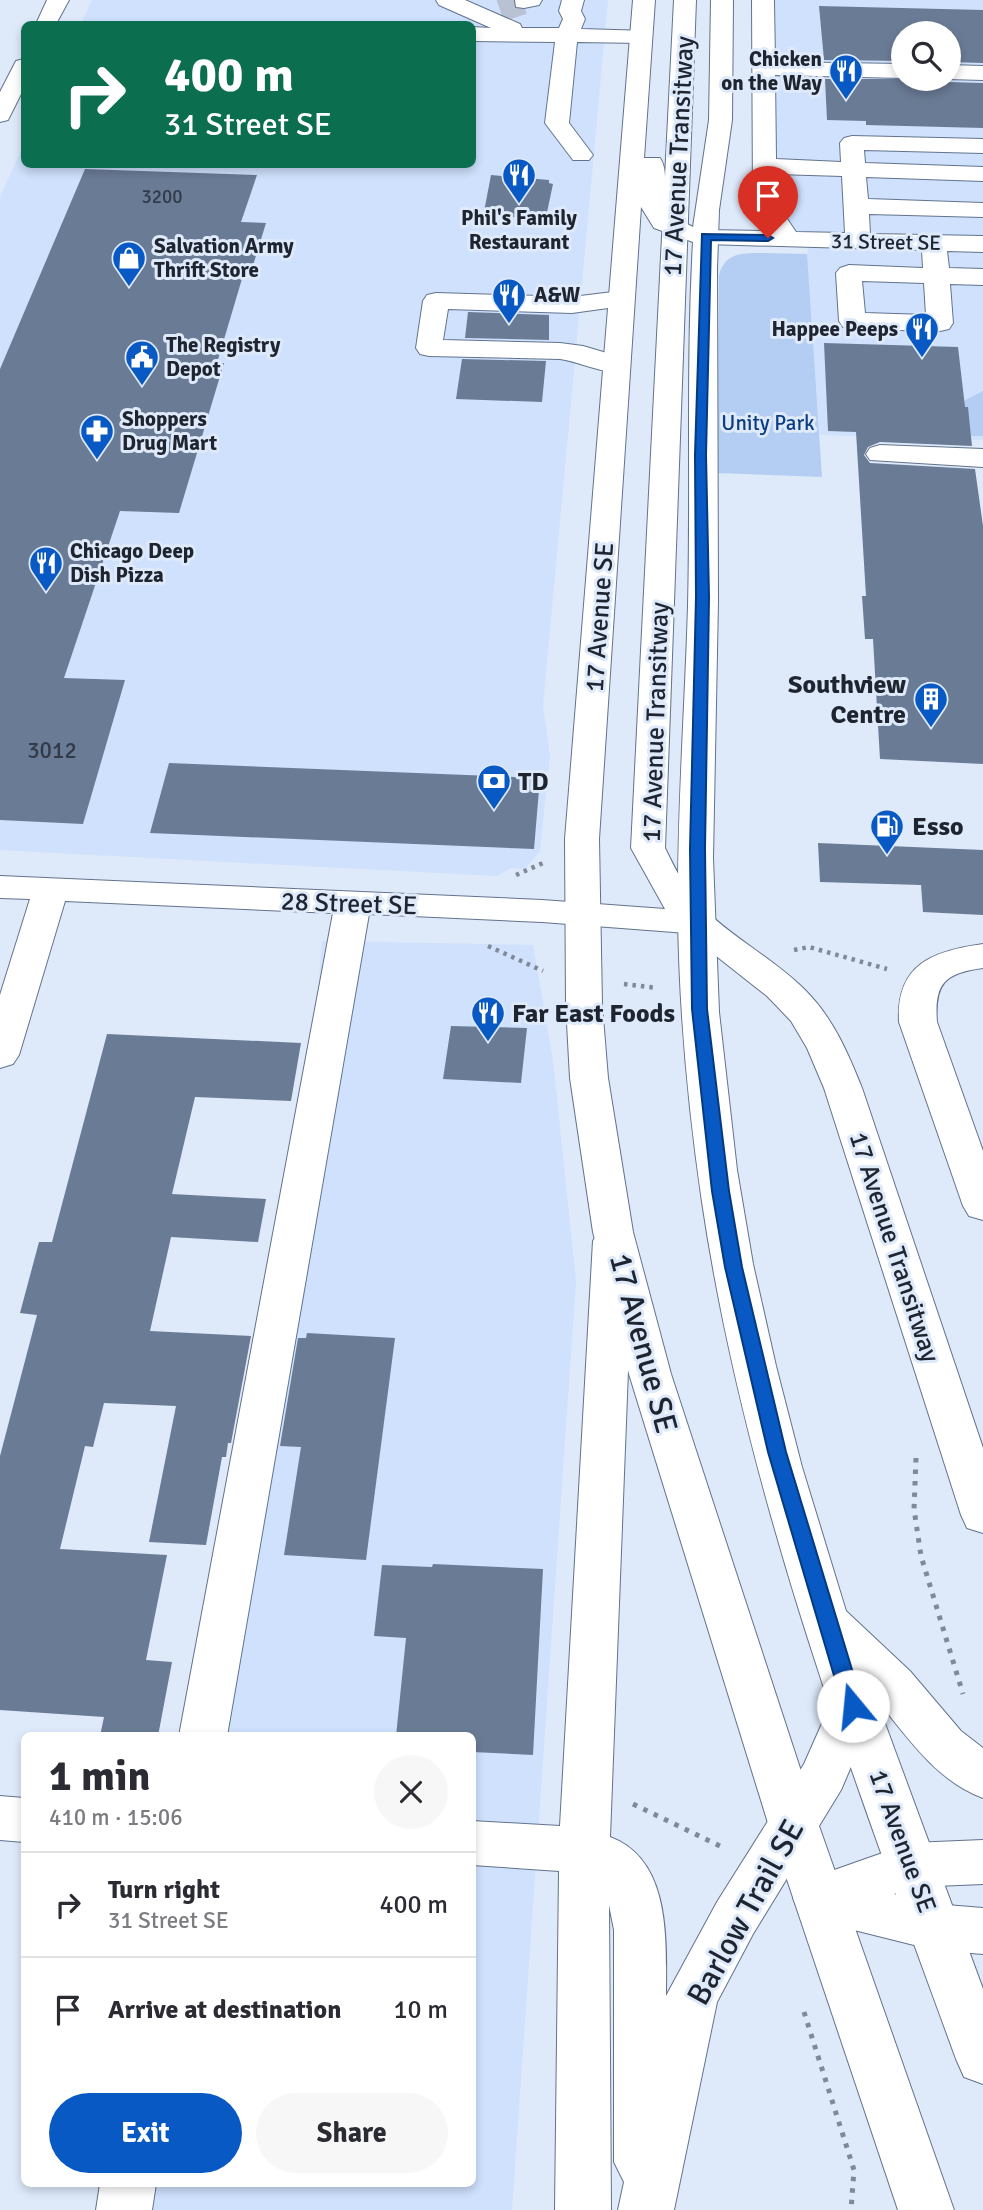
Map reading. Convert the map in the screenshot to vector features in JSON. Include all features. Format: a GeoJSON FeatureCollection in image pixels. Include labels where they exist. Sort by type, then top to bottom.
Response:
{"type":"FeatureCollection","features":[{"type":"Feature","properties":{"kind":"main road"},"geometry":{"type":"LineString","coordinates":[[48,21],[58,0]]}},
{"type":"Feature","properties":{"kind":"main road","name":"17 Avenue SE"},"geometry":{"type":"LineString","coordinates":[[644,0],[582,839],[584,979],[589,1077],[613,1232],[650,1374],[793,1823],[926,2210]]}},
{"type":"Feature","properties":{"kind":"main road","name":"17 Avenue Transitway"},"geometry":{"type":"LineString","coordinates":[[685,0],[648,848],[667,888],[697,922],[794,1002],[826,1045],[843,1088],[983,1515]]}},
{"type":"Feature","properties":{"kind":"main road","name":"17 Avenue SE"},"geometry":{"type":"LineString","coordinates":[[722,0],[719,136],[705,237],[701,455],[703,597],[697,922],[699,994],[712,1125],[733,1267],[777,1452],[853,1706],[911,1865],[958,1929],[983,2059]]}},
{"type":"Feature","properties":{"kind":"main road"},"geometry":{"type":"LineString","coordinates":[[763,0],[765,204],[788,239]]}},
{"type":"Feature","properties":{"kind":"main road"},"geometry":{"type":"LineString","coordinates":[[455,1],[485,20],[519,33],[641,36]]}},
{"type":"Feature","properties":{"kind":"main road"},"geometry":{"type":"LineString","coordinates":[[533,1],[572,6]]}},
{"type":"Feature","properties":{"kind":"main road"},"geometry":{"type":"LineString","coordinates":[[519,33],[572,6]]}},
{"type":"Feature","properties":{"kind":"main road"},"geometry":{"type":"LineString","coordinates":[[572,6],[574,19],[566,36],[557,123],[581,155]]}},
{"type":"Feature","properties":{"kind":"main road"},"geometry":{"type":"LineString","coordinates":[[763,68],[891,71]]}},
{"type":"Feature","properties":{"kind":"main road"},"geometry":{"type":"LineString","coordinates":[[0,115],[21,72]]}},
{"type":"Feature","properties":{"kind":"main road"},"geometry":{"type":"LineString","coordinates":[[961,72],[983,73]]}},
{"type":"Feature","properties":{"kind":"main road"},"geometry":{"type":"LineString","coordinates":[[634,125],[653,143],[652,211],[674,231]]}},
{"type":"Feature","properties":{"kind":"main road"},"geometry":{"type":"LineString","coordinates":[[858,241],[852,143],[983,146]]}},
{"type":"Feature","properties":{"kind":"main road"},"geometry":{"type":"LineString","coordinates":[[764,166],[983,174]]}},
{"type":"Feature","properties":{"kind":"main road"},"geometry":{"type":"LineString","coordinates":[[855,205],[983,209]]}},
{"type":"Feature","properties":{"kind":"main road","name":"31 Street SE"},"geometry":{"type":"LineString","coordinates":[[674,231],[705,237],[983,244]]}},
{"type":"Feature","properties":{"kind":"main road"},"geometry":{"type":"LineString","coordinates":[[934,243],[936,276],[983,277]]}},
{"type":"Feature","properties":{"kind":"main road"},"geometry":{"type":"LineString","coordinates":[[617,365],[583,354],[560,351],[429,348],[436,301],[572,304],[621,299]]}},
{"type":"Feature","properties":{"kind":"main road"},"geometry":{"type":"LineString","coordinates":[[880,454],[983,458]]}},
{"type":"Feature","properties":{"kind":"main road","name":"28 Street SE"},"geometry":{"type":"LineString","coordinates":[[0,887],[584,914],[697,922]]}},
{"type":"Feature","properties":{"kind":"main road"},"geometry":{"type":"LineString","coordinates":[[0,1055],[51,889]]}},
{"type":"Feature","properties":{"kind":"main road"},"geometry":{"type":"LineString","coordinates":[[205,1732],[353,903]]}},
{"type":"Feature","properties":{"kind":"main road"},"geometry":{"type":"LineString","coordinates":[[983,956],[946,963],[919,986],[915,1003],[918,1022],[983,1206]]}},
{"type":"Feature","properties":{"kind":"main road","name":"17 Avenue SE"},"geometry":{"type":"LineString","coordinates":[[584,1850],[613,1232]]}},
{"type":"Feature","properties":{"kind":"main road"},"geometry":{"type":"LineString","coordinates":[[827,1623],[893,1685],[944,1746],[983,1777]]}},
{"type":"Feature","properties":{"kind":"main road","name":"Barlow Trail SE"},"geometry":{"type":"LineString","coordinates":[[643,2210],[692,1998],[735,1918],[824,1775],[853,1706]]}},
{"type":"Feature","properties":{"kind":"main road"},"geometry":{"type":"LineString","coordinates":[[0,1818],[21,1819]]}},
{"type":"Feature","properties":{"kind":"main road"},"geometry":{"type":"LineString","coordinates":[[476,1843],[584,1850],[607,1858],[630,1882],[640,1930],[643,2210]]}},
{"type":"Feature","properties":{"kind":"main road"},"geometry":{"type":"LineString","coordinates":[[583,2210],[584,1850]]}},
{"type":"Feature","properties":{"kind":"main road"},"geometry":{"type":"LineString","coordinates":[[818,1898],[911,1865],[983,1862]]}},
{"type":"Feature","properties":{"kind":"main road"},"geometry":{"type":"LineString","coordinates":[[818,1898],[958,1929]]}},
{"type":"Feature","properties":{"kind":"main road"},"geometry":{"type":"LineString","coordinates":[[124,2210],[128,2187]]}},
{"type":"Feature","properties":{"kind":"path"},"geometry":{"type":"LineString","coordinates":[[783,953],[809,947],[925,980]]}},
{"type":"Feature","properties":{"kind":"path"},"geometry":{"type":"LineString","coordinates":[[584,979],[699,994]]}},
{"type":"Feature","properties":{"kind":"path"},"geometry":{"type":"LineString","coordinates":[[913,1448],[916,1460],[914,1508],[921,1556],[964,1699]]}},
{"type":"Feature","properties":{"kind":"path"},"geometry":{"type":"LineString","coordinates":[[631,1803],[713,1845],[733,1851]]}},
{"type":"Feature","properties":{"kind":"path"},"geometry":{"type":"LineString","coordinates":[[800,2000],[854,2170],[851,2210]]}},
{"type":"Feature","properties":{"kind":"shaded area"},"geometry":{"type":"Polygon","coordinates":[[[92,0],[608,0],[543,706],[550,755],[540,851],[525,869],[511,868],[497,876],[0,850],[0,197],[21,151],[21,168],[476,168],[476,21],[82,21],[92,0]]]}},
{"type":"Feature","properties":{"kind":"shaded area"},"geometry":{"type":"Polygon","coordinates":[[[760,0],[983,0],[983,440],[820,435],[810,324],[807,254],[810,240],[788,239],[772,217],[760,0]]]}},
{"type":"Feature","properties":{"kind":"shaded area"},"geometry":{"type":"Polygon","coordinates":[[[322,941],[533,945],[553,1060],[576,1281],[512,2210],[129,2210],[133,2187],[476,2187],[476,1732],[205,1732],[315,1035],[322,941]]]}},
{"type":"Feature","properties":{"kind":"green space","name":"Unity Park"},"geometry":{"type":"Polygon","coordinates":[[[741,254],[807,254],[822,477],[717,473],[719,275],[730,258],[741,254]]]}},
{"type":"Feature","properties":{"kind":"green space"},"geometry":{"type":"Polygon","coordinates":[[[983,391],[983,436],[971,436],[968,408],[952,407],[983,391]]]}},
{"type":"Feature","properties":{"kind":"building"},"geometry":{"type":"Polygon","coordinates":[[[819,6],[983,10],[983,63],[961,62],[961,21],[891,21],[891,61],[824,60],[819,6]]]}},
{"type":"Feature","properties":{"kind":"building"},"geometry":{"type":"Polygon","coordinates":[[[825,79],[891,79],[891,91],[961,91],[961,82],[983,83],[983,128],[866,125],[866,121],[827,120],[825,79]]]}},
{"type":"Feature","properties":{"kind":"building"},"geometry":{"type":"Polygon","coordinates":[[[85,169],[257,175],[241,222],[266,223],[251,272],[244,272],[217,363],[224,363],[179,513],[120,511],[64,678],[125,680],[83,824],[0,820],[0,369],[85,169]]]}},
{"type":"Feature","properties":{"kind":"building","name":"Phil's Family Restaurant"},"geometry":{"type":"Polygon","coordinates":[[[491,175],[549,180],[549,183],[553,184],[546,217],[483,217],[491,175]]]}},
{"type":"Feature","properties":{"kind":"building","name":"A&W"},"geometry":{"type":"Polygon","coordinates":[[[468,312],[549,315],[549,340],[465,338],[468,312]]]}},
{"type":"Feature","properties":{"kind":"building"},"geometry":{"type":"Polygon","coordinates":[[[824,343],[958,347],[972,446],[880,442],[868,447],[864,455],[870,463],[975,469],[983,526],[983,764],[880,759],[873,639],[865,639],[862,596],[866,596],[856,432],[828,431],[824,343]]]}},
{"type":"Feature","properties":{"kind":"building"},"geometry":{"type":"Polygon","coordinates":[[[462,359],[546,361],[542,402],[456,399],[462,359]]]}},
{"type":"Feature","properties":{"kind":"building"},"geometry":{"type":"Polygon","coordinates":[[[169,763],[540,778],[534,849],[150,833],[169,763]]]}},
{"type":"Feature","properties":{"kind":"building"},"geometry":{"type":"Polygon","coordinates":[[[818,843],[983,850],[983,915],[923,912],[921,885],[820,882],[818,843]]]}},
{"type":"Feature","properties":{"kind":"building","name":"Far East Foods"},"geometry":{"type":"Polygon","coordinates":[[[451,1026],[527,1028],[521,1083],[443,1079],[451,1026]]]}},
{"type":"Feature","properties":{"kind":"building"},"geometry":{"type":"Polygon","coordinates":[[[107,1034],[301,1043],[291,1101],[195,1097],[172,1194],[266,1199],[258,1242],[171,1237],[150,1331],[251,1336],[231,1443],[228,1443],[226,1457],[222,1457],[206,1545],[149,1542],[176,1406],[104,1403],[93,1447],[85,1446],[60,1549],[167,1555],[146,1660],[172,1662],[159,1732],[101,1732],[104,1717],[0,1710],[0,1456],[37,1315],[20,1313],[39,1242],[52,1242],[107,1034]]]}},
{"type":"Feature","properties":{"kind":"building"},"geometry":{"type":"Polygon","coordinates":[[[307,1333],[395,1338],[366,1560],[284,1555],[301,1447],[280,1446],[298,1338],[306,1338],[307,1333]]]}},
{"type":"Feature","properties":{"kind":"building"},"geometry":{"type":"Polygon","coordinates":[[[433,1564],[543,1569],[533,1755],[476,1752],[476,1732],[396,1732],[406,1638],[374,1636],[382,1565],[432,1567],[433,1564]]]}},
{"type":"Feature","properties":{"kind":"tunnel"},"geometry":{"type":"LineString","coordinates":[[500,10],[524,2]]}},
{"type":"Feature","properties":{"kind":"place","name":"Chicken on the Way"},"geometry":{"type":"Point","coordinates":[846,101]}},
{"type":"Feature","properties":{"kind":"place","name":"Phil's Family Restaurant"},"geometry":{"type":"Point","coordinates":[519,205]}},
{"type":"Feature","properties":{"kind":"place","name":"Salvation Army Thrift Store"},"geometry":{"type":"Point","coordinates":[129,288]}},
{"type":"Feature","properties":{"kind":"place","name":"A&W"},"geometry":{"type":"Point","coordinates":[509,325]}},
{"type":"Feature","properties":{"kind":"place","name":"Happee Peeps"},"geometry":{"type":"Point","coordinates":[922,359]}},
{"type":"Feature","properties":{"kind":"place","name":"The Registry Depot"},"geometry":{"type":"Point","coordinates":[142,387]}},
{"type":"Feature","properties":{"kind":"place","name":"Shoppers Drug Mart"},"geometry":{"type":"Point","coordinates":[97,461]}},
{"type":"Feature","properties":{"kind":"place","name":"Chicago Deep Dish Pizza"},"geometry":{"type":"Point","coordinates":[46,593]}},
{"type":"Feature","properties":{"kind":"place","name":"Southview Centre"},"geometry":{"type":"Point","coordinates":[931,729]}},
{"type":"Feature","properties":{"kind":"place","name":"TD"},"geometry":{"type":"Point","coordinates":[494,811]}},
{"type":"Feature","properties":{"kind":"place","name":"Esso"},"geometry":{"type":"Point","coordinates":[887,856]}},
{"type":"Feature","properties":{"kind":"place","name":"Far East Foods"},"geometry":{"type":"Point","coordinates":[488,1043]}},
{"type":"Feature","properties":{"kind":"route"},"geometry":{"type":"LineString","coordinates":[[768,238],[705,237],[701,455],[703,597],[697,849],[700,1009],[709,1098],[733,1267],[777,1452],[853,1706]]}}]}
